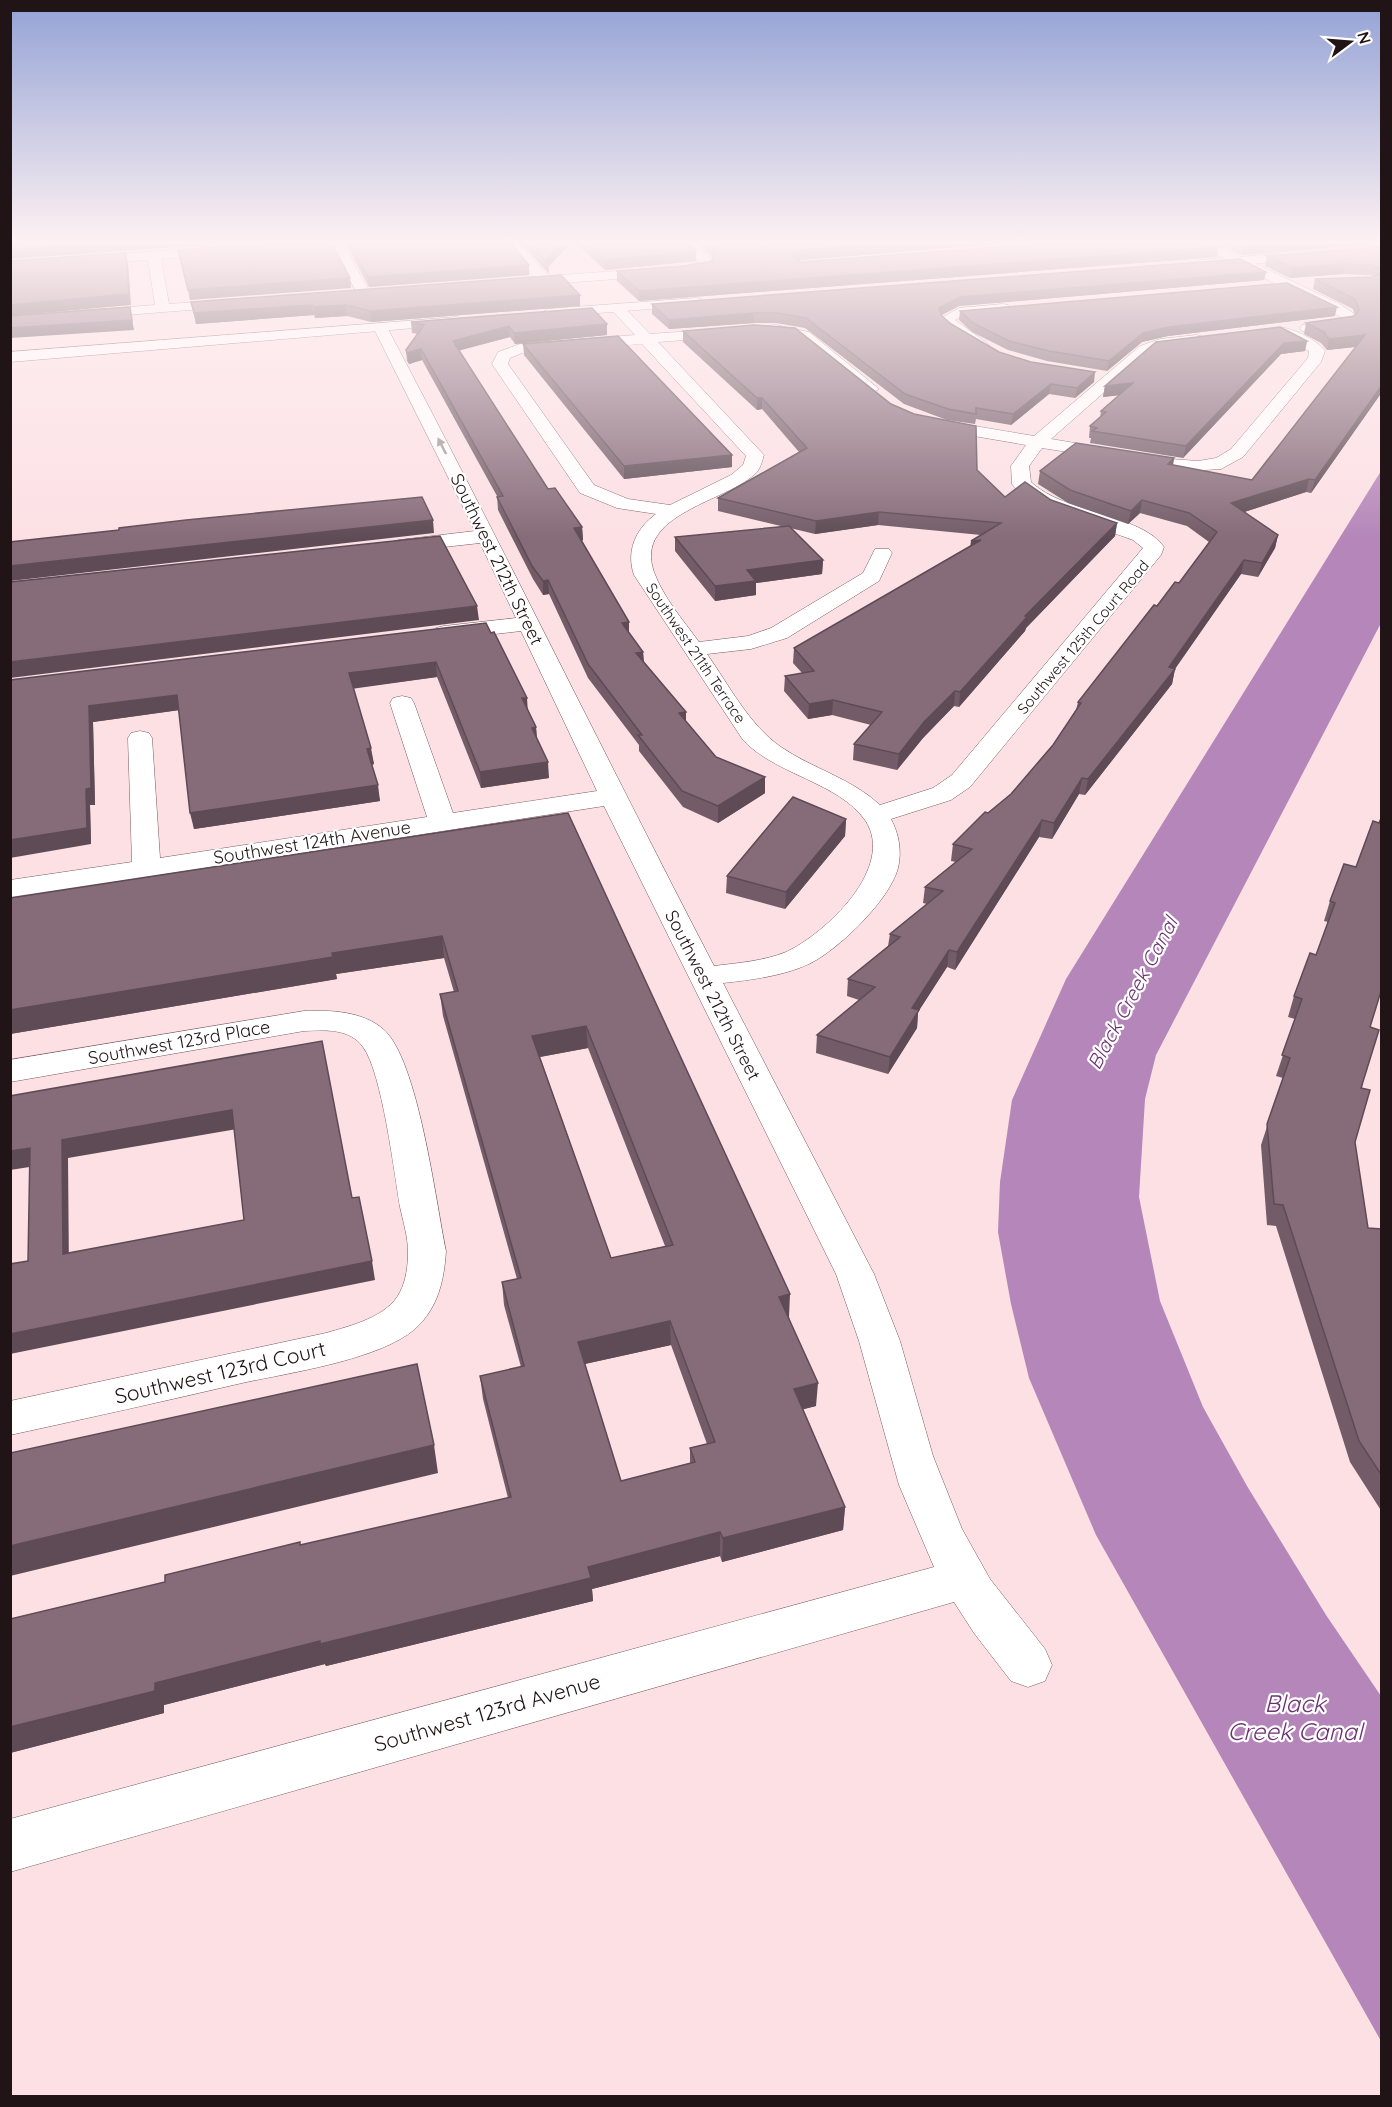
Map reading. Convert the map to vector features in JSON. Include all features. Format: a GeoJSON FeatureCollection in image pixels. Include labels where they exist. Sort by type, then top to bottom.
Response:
{"type":"FeatureCollection","features":[{"type":"Feature","properties":{"kind":"street"},"geometry":{"type":"LineString","coordinates":[[10,357],[124,342]]}},
{"type":"Feature","properties":{"kind":"street","name":"Southwest 212th Street"},"geometry":{"type":"LineString","coordinates":[[390,342],[613,796],[871,1310],[912,1458],[930,1509],[964,1579],[997,1631],[1028,1665]]}},
{"type":"Feature","properties":{"kind":"street"},"geometry":{"type":"LineString","coordinates":[[595,342],[540,347],[507,353],[500,358],[500,364],[587,489],[624,504],[672,512]]}},
{"type":"Feature","properties":{"kind":"street","name":"Southwest 211th Terrace"},"geometry":{"type":"LineString","coordinates":[[649,342],[756,455],[754,466],[744,475],[672,512],[644,538],[640,561],[649,585],[749,731],[764,747],[853,796],[875,815]]}},
{"type":"Feature","properties":{"kind":"street"},"geometry":{"type":"LineString","coordinates":[[813,342],[888,403]]}},
{"type":"Feature","properties":{"kind":"street"},"geometry":{"type":"LineString","coordinates":[[978,342],[999,356]]}},
{"type":"Feature","properties":{"kind":"street","name":"Southwest 125th Court Road"},"geometry":{"type":"LineString","coordinates":[[875,815],[942,794],[961,782],[1154,551],[1152,542],[1146,538],[1065,511],[1026,487],[1020,480],[1017,466],[1024,454],[1110,378],[1153,345],[1176,342]]}},
{"type":"Feature","properties":{"kind":"street"},"geometry":{"type":"LineString","coordinates":[[919,420],[947,427],[1171,464],[1217,465],[1237,453],[1316,359],[1315,348],[1304,342]]}},
{"type":"Feature","properties":{"kind":"street"},"geometry":{"type":"LineString","coordinates":[[1089,375],[1110,378]]}},
{"type":"Feature","properties":{"kind":"street"},"geometry":{"type":"LineString","coordinates":[[380,548],[487,536]]}},
{"type":"Feature","properties":{"kind":"street"},"geometry":{"type":"LineString","coordinates":[[693,649],[751,642],[779,633],[872,577],[882,553]]}},
{"type":"Feature","properties":{"kind":"street"},"geometry":{"type":"LineString","coordinates":[[420,636],[529,623]]}},
{"type":"Feature","properties":{"kind":"street"},"geometry":{"type":"LineString","coordinates":[[402,703],[442,822]]}},
{"type":"Feature","properties":{"kind":"street"},"geometry":{"type":"LineString","coordinates":[[140,738],[146,868]]}},
{"type":"Feature","properties":{"kind":"street","name":"Southwest 124th Avenue"},"geometry":{"type":"LineString","coordinates":[[10,889],[613,796]]}},
{"type":"Feature","properties":{"kind":"street"},"geometry":{"type":"LineString","coordinates":[[704,977],[783,963],[825,942],[881,877],[886,852],[885,841],[875,815]]}},
{"type":"Feature","properties":{"kind":"street","name":"Southwest 123rd Place"},"geometry":{"type":"LineString","coordinates":[[10,1071],[278,1024],[327,1020],[349,1024],[364,1030],[378,1042],[392,1083],[427,1251],[427,1276],[418,1301]]}},
{"type":"Feature","properties":{"kind":"street","name":"Southwest 123rd Court"},"geometry":{"type":"LineString","coordinates":[[10,1418],[326,1349],[388,1327],[418,1301]]}},
{"type":"Feature","properties":{"kind":"street","name":"Southwest 123rd Avenue"},"geometry":{"type":"LineString","coordinates":[[10,1846],[964,1579]]}},
{"type":"Feature","properties":{"kind":"water","name":"Black Creek Canal"},"geometry":{"type":"Polygon","coordinates":[[[1381,471],[1381,623],[1156,1055],[1145,1099],[1139,1197],[1160,1301],[1203,1407],[1247,1486],[1326,1615],[1381,1696],[1381,2041],[1096,1535],[1029,1378],[1011,1304],[998,1232],[1000,1182],[1012,1100],[1066,979],[1381,471]]]}},
{"type":"Feature","properties":{"kind":"building"},"geometry":{"type":"Polygon","coordinates":[[[412,342],[454,342],[548,489],[555,488],[582,527],[574,528],[629,622],[622,623],[643,652],[636,653],[686,712],[679,713],[716,757],[765,777],[718,806],[682,791],[638,735],[642,735],[588,664],[548,580],[543,581],[532,566],[497,497],[503,496],[421,349],[407,353],[406,350],[412,342]]]}},
{"type":"Feature","properties":{"kind":"building"},"geometry":{"type":"Polygon","coordinates":[[[624,342],[732,455],[624,466],[523,344],[624,342]]]}},
{"type":"Feature","properties":{"kind":"building"},"geometry":{"type":"Polygon","coordinates":[[[696,342],[813,342],[891,404],[914,414],[976,426],[977,470],[1005,497],[1025,482],[1051,500],[1117,523],[1025,616],[1027,617],[960,692],[955,691],[924,722],[899,754],[854,744],[882,712],[833,700],[809,704],[785,676],[814,671],[794,648],[981,540],[971,541],[1001,523],[879,512],[816,521],[718,498],[807,448],[762,398],[757,398],[696,342]]]}},
{"type":"Feature","properties":{"kind":"building"},"geometry":{"type":"Polygon","coordinates":[[[838,342],[982,342],[999,352],[1031,362],[1095,372],[1077,388],[1051,384],[1013,414],[976,408],[976,414],[948,409],[905,394],[838,342]]]}},
{"type":"Feature","properties":{"kind":"building"},"geometry":{"type":"Polygon","coordinates":[[[1014,342],[1132,342],[1109,361],[1014,342]]]}},
{"type":"Feature","properties":{"kind":"building"},"geometry":{"type":"Polygon","coordinates":[[[1156,342],[1292,342],[1284,343],[1186,446],[1092,431],[1097,428],[1090,426],[1106,412],[1101,411],[1133,383],[1105,386],[1156,342]]]}},
{"type":"Feature","properties":{"kind":"building"},"geometry":{"type":"Polygon","coordinates":[[[1359,342],[1382,342],[1382,385],[1315,480],[1309,479],[1231,503],[1278,535],[1262,563],[1244,560],[1169,667],[1175,669],[1088,779],[1082,778],[1054,823],[1042,820],[957,952],[949,950],[912,1008],[919,1010],[890,1057],[817,1035],[875,987],[848,979],[900,937],[890,934],[943,891],[925,887],[972,849],[953,844],[985,812],[988,813],[1011,794],[1053,745],[1081,703],[1078,702],[1154,605],[1157,606],[1175,582],[1179,583],[1217,532],[1189,513],[1142,500],[1131,511],[1070,490],[1040,471],[1076,443],[1174,458],[1168,464],[1252,480],[1359,342]]]}},
{"type":"Feature","properties":{"kind":"building"},"geometry":{"type":"Polygon","coordinates":[[[422,497],[433,520],[10,566],[10,542],[186,520],[422,497]]]}},
{"type":"Feature","properties":{"kind":"building"},"geometry":{"type":"Polygon","coordinates":[[[789,526],[823,560],[747,570],[756,581],[715,586],[675,537],[789,526]]]}},
{"type":"Feature","properties":{"kind":"building"},"geometry":{"type":"Polygon","coordinates":[[[440,536],[477,606],[10,662],[10,582],[440,536]]]}},
{"type":"Feature","properties":{"kind":"building"},"geometry":{"type":"Polygon","coordinates":[[[486,623],[491,633],[494,632],[527,698],[522,698],[536,727],[532,728],[548,762],[480,772],[436,662],[349,673],[371,748],[367,749],[378,785],[190,813],[177,695],[89,706],[91,788],[86,789],[87,828],[10,840],[10,680],[486,623]]]}},
{"type":"Feature","properties":{"kind":"building"},"geometry":{"type":"Polygon","coordinates":[[[793,797],[846,819],[786,892],[727,876],[793,797]]]}},
{"type":"Feature","properties":{"kind":"building"},"geometry":{"type":"Polygon","coordinates":[[[568,813],[790,1294],[779,1297],[818,1383],[794,1389],[845,1507],[723,1538],[720,1532],[588,1567],[591,1578],[320,1644],[320,1641],[155,1683],[155,1691],[10,1727],[10,1619],[165,1582],[165,1575],[300,1542],[300,1545],[511,1497],[480,1376],[524,1366],[502,1282],[521,1278],[440,994],[458,991],[442,936],[332,953],[333,957],[10,1010],[10,898],[568,813]],[[586,1026],[532,1036],[611,1258],[673,1245],[586,1026]],[[670,1321],[578,1342],[621,1481],[695,1462],[690,1448],[715,1442],[670,1321]]]}},
{"type":"Feature","properties":{"kind":"building"},"geometry":{"type":"Polygon","coordinates":[[[1382,816],[1382,988],[1370,1027],[1379,1030],[1361,1088],[1370,1090],[1355,1142],[1368,1228],[1382,1231],[1382,1476],[1359,1441],[1283,1205],[1274,1204],[1267,1124],[1290,1058],[1282,1055],[1302,999],[1294,996],[1310,953],[1316,955],[1335,903],[1330,901],[1344,864],[1356,867],[1373,821],[1379,823],[1382,816]]]}},
{"type":"Feature","properties":{"kind":"building"},"geometry":{"type":"Polygon","coordinates":[[[322,1041],[352,1198],[359,1197],[372,1261],[10,1334],[10,1264],[28,1261],[30,1148],[10,1151],[10,1096],[322,1041]],[[232,1110],[62,1140],[63,1254],[244,1220],[232,1110]]]}},
{"type":"Feature","properties":{"kind":"building"},"geometry":{"type":"Polygon","coordinates":[[[417,1364],[434,1445],[10,1546],[10,1453],[417,1364]]]}}]}
